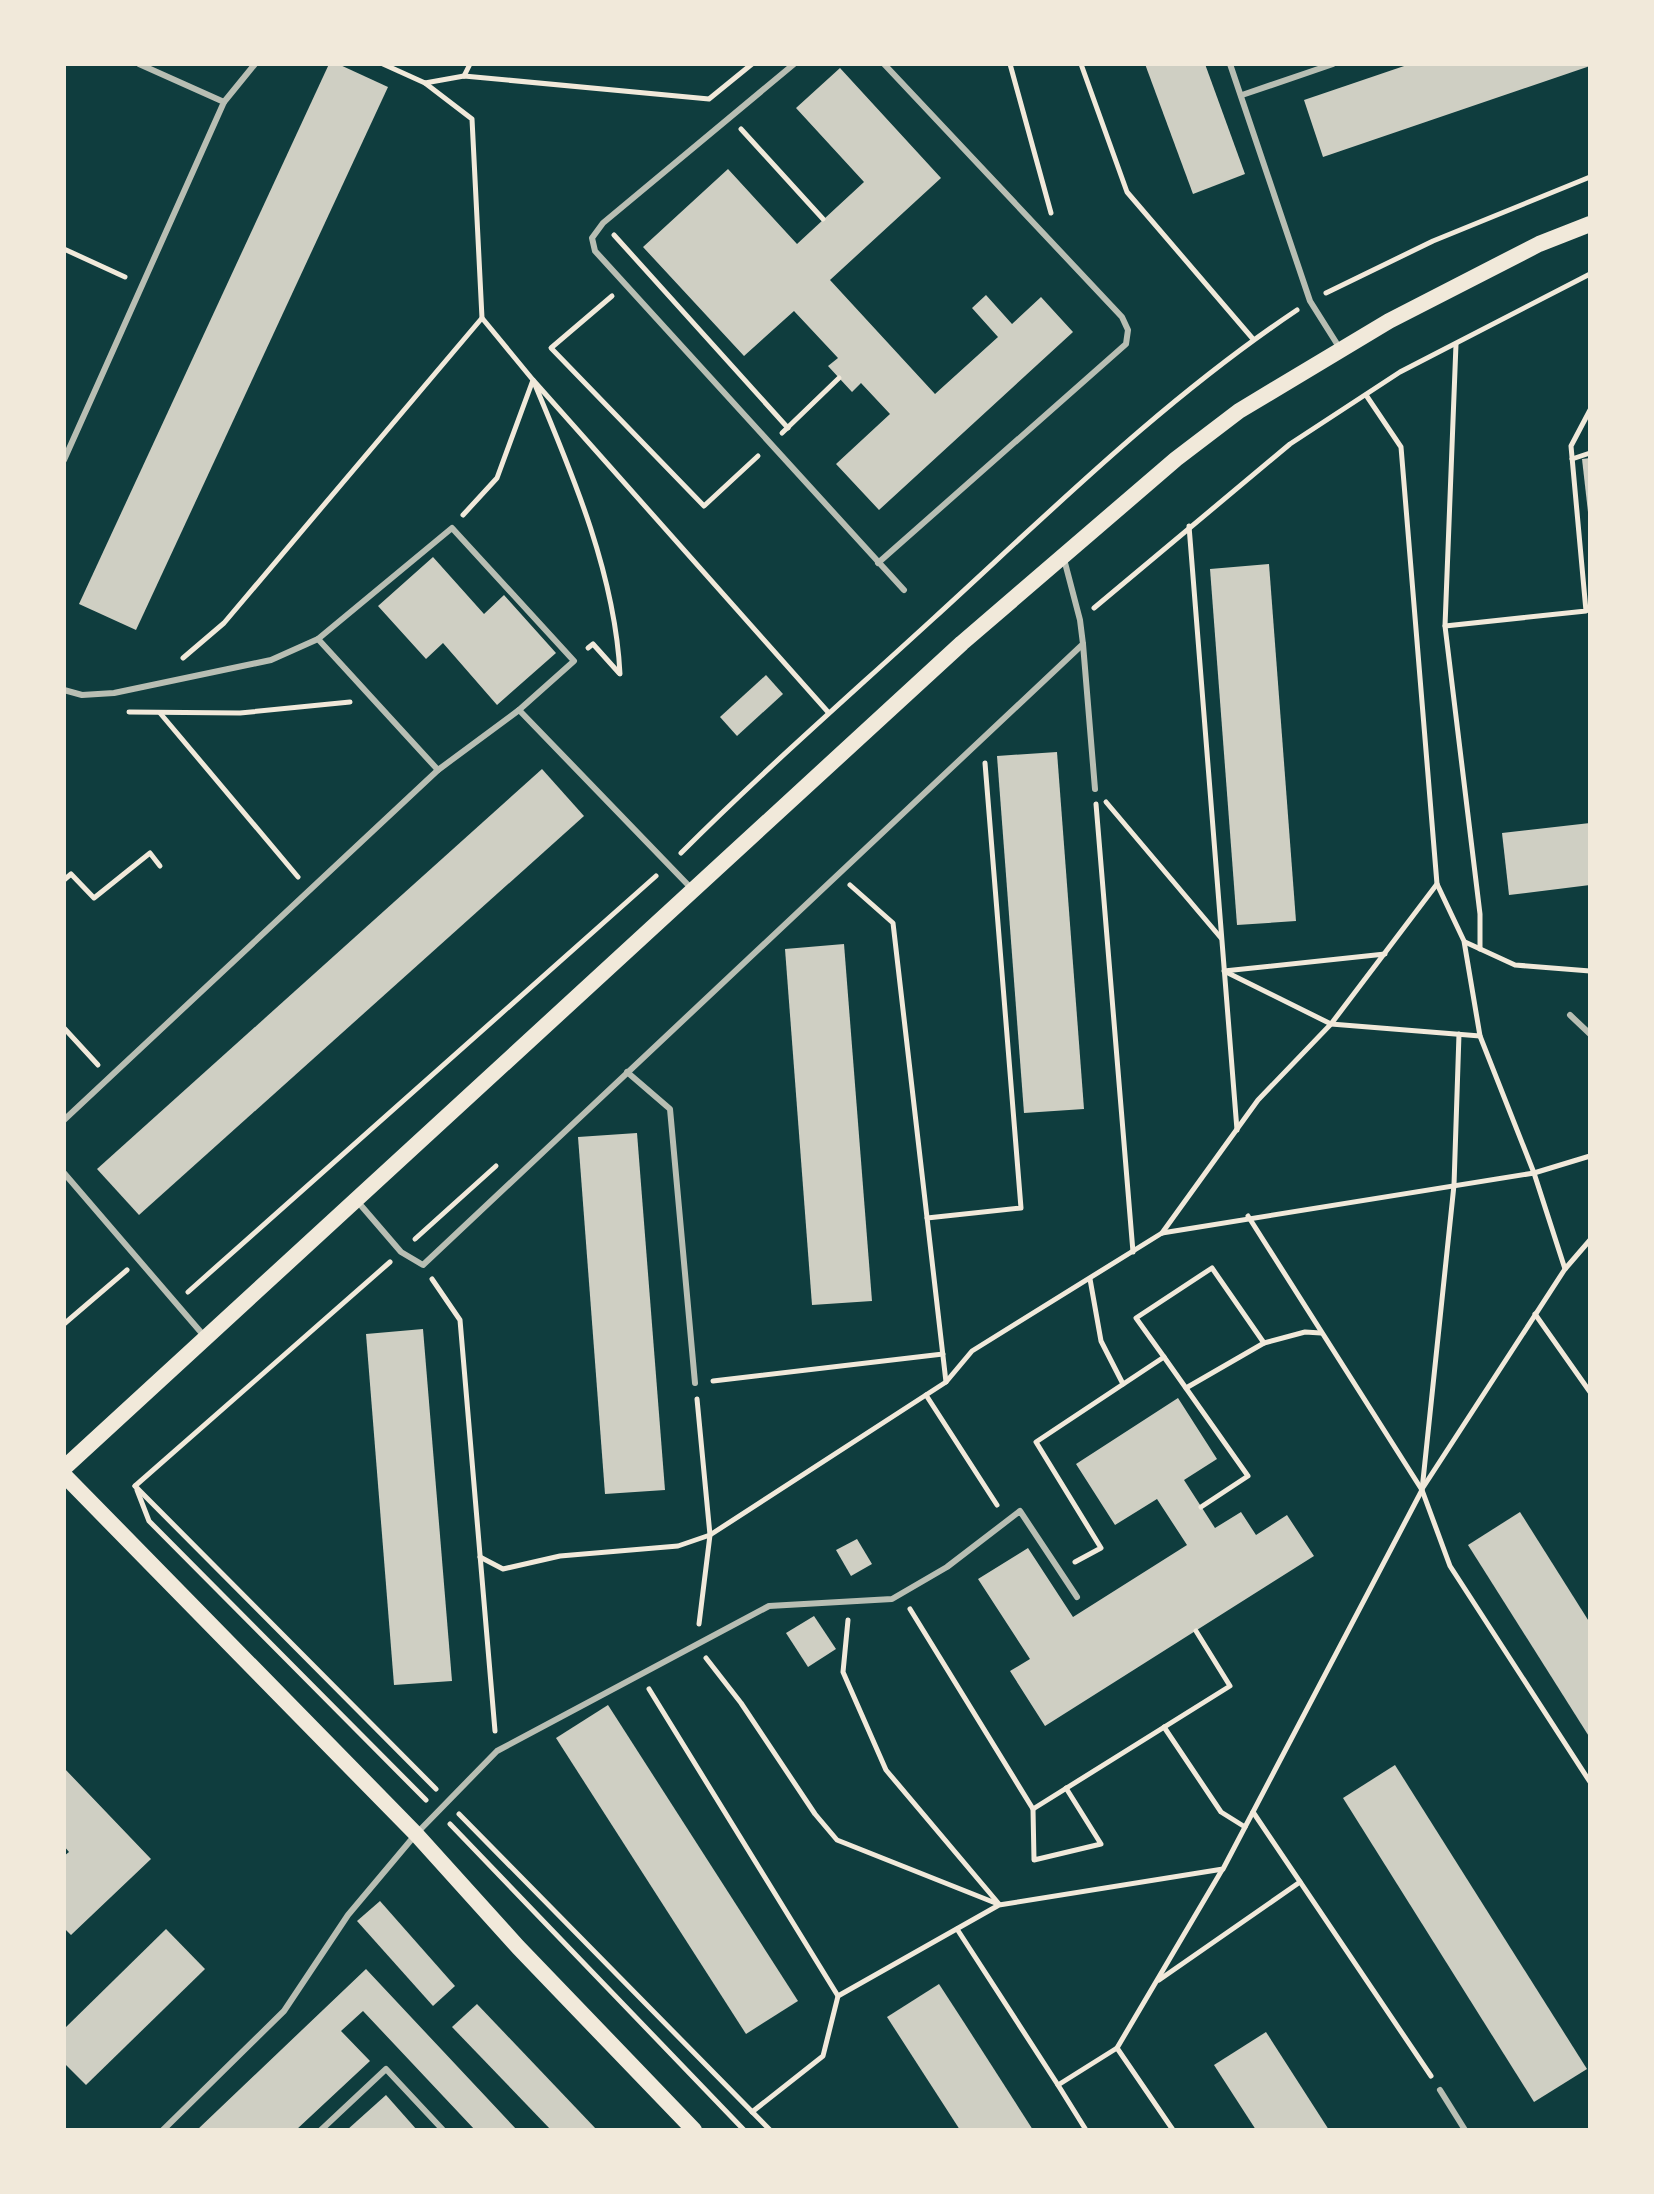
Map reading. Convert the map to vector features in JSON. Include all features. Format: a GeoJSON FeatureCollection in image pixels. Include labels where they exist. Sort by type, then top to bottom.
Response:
{"type":"FeatureCollection","features":[{"type":"Feature","properties":{"kind":"main road"},"geometry":{"type":"LineString","coordinates":[[64,1468],[1062,554],[1239,411],[1464,281],[1539,244],[1590,224]]}},
{"type":"Feature","properties":{"kind":"main road"},"geometry":{"type":"LineString","coordinates":[[64,1475],[416,1834],[694,2130]]}},
{"type":"Feature","properties":{"kind":"lane"},"geometry":{"type":"LineString","coordinates":[[139,64],[224,102]]}},
{"type":"Feature","properties":{"kind":"lane"},"geometry":{"type":"LineString","coordinates":[[64,460],[224,102],[255,64]]}},
{"type":"Feature","properties":{"kind":"lane"},"geometry":{"type":"LineString","coordinates":[[794,64],[603,223],[592,238],[595,251],[625,285],[904,590]]}},
{"type":"Feature","properties":{"kind":"lane"},"geometry":{"type":"LineString","coordinates":[[878,563],[1126,344],[1128,330],[1122,317],[884,64]]}},
{"type":"Feature","properties":{"kind":"lane"},"geometry":{"type":"LineString","coordinates":[[1230,64],[1310,301],[1341,350]]}},
{"type":"Feature","properties":{"kind":"lane"},"geometry":{"type":"LineString","coordinates":[[1242,95],[1333,64]]}},
{"type":"Feature","properties":{"kind":"lane"},"geometry":{"type":"LineString","coordinates":[[64,690],[82,695],[114,693],[271,660],[318,639],[452,528],[574,661],[519,710],[438,770],[64,1120]]}},
{"type":"Feature","properties":{"kind":"lane"},"geometry":{"type":"LineString","coordinates":[[1062,554],[1080,620],[1095,789]]}},
{"type":"Feature","properties":{"kind":"lane"},"geometry":{"type":"LineString","coordinates":[[318,639],[438,770]]}},
{"type":"Feature","properties":{"kind":"lane"},"geometry":{"type":"LineString","coordinates":[[355,1199],[401,1252],[423,1265],[1083,644]]}},
{"type":"Feature","properties":{"kind":"lane"},"geometry":{"type":"LineString","coordinates":[[519,710],[694,891]]}},
{"type":"Feature","properties":{"kind":"lane"},"geometry":{"type":"LineString","coordinates":[[1570,1015],[1590,1034]]}},
{"type":"Feature","properties":{"kind":"lane"},"geometry":{"type":"LineString","coordinates":[[627,1072],[670,1109],[695,1383]]}},
{"type":"Feature","properties":{"kind":"lane"},"geometry":{"type":"LineString","coordinates":[[64,1173],[205,1337]]}},
{"type":"Feature","properties":{"kind":"lane"},"geometry":{"type":"LineString","coordinates":[[163,2130],[284,2011],[348,1915],[416,1834],[497,1751],[769,1606],[892,1599],[947,1567],[1020,1511],[1077,1597]]}},
{"type":"Feature","properties":{"kind":"lane"},"geometry":{"type":"LineString","coordinates":[[321,2130],[386,2069],[443,2130]]}},
{"type":"Feature","properties":{"kind":"lane"},"geometry":{"type":"LineString","coordinates":[[1440,2090],[1465,2130]]}},
{"type":"Feature","properties":{"kind":"path"},"geometry":{"type":"LineString","coordinates":[[383,64],[425,83],[472,119],[482,318],[533,380],[828,712]]}},
{"type":"Feature","properties":{"kind":"path"},"geometry":{"type":"LineString","coordinates":[[464,76],[470,64]]}},
{"type":"Feature","properties":{"kind":"path"},"geometry":{"type":"LineString","coordinates":[[425,83],[464,76],[709,99],[752,64]]}},
{"type":"Feature","properties":{"kind":"path"},"geometry":{"type":"LineString","coordinates":[[1010,64],[1061,252]]}},
{"type":"Feature","properties":{"kind":"path"},"geometry":{"type":"LineString","coordinates":[[1081,64],[1127,192],[1253,339]]}},
{"type":"Feature","properties":{"kind":"path"},"geometry":{"type":"LineString","coordinates":[[730,117],[823,219]]}},
{"type":"Feature","properties":{"kind":"path"},"geometry":{"type":"LineString","coordinates":[[603,223],[788,428]]}},
{"type":"Feature","properties":{"kind":"path"},"geometry":{"type":"LineString","coordinates":[[64,249],[142,286]]}},
{"type":"Feature","properties":{"kind":"path"},"geometry":{"type":"LineString","coordinates":[[625,285],[551,348],[704,506],[839,378]]}},
{"type":"Feature","properties":{"kind":"path"},"geometry":{"type":"LineString","coordinates":[[154,684],[224,623],[482,318]]}},
{"type":"Feature","properties":{"kind":"path"},"geometry":{"type":"LineString","coordinates":[[1456,344],[1445,626],[1480,920],[1480,949]]}},
{"type":"Feature","properties":{"kind":"path"},"geometry":{"type":"LineString","coordinates":[[452,528],[497,478],[533,380]]}},
{"type":"Feature","properties":{"kind":"path"},"geometry":{"type":"LineString","coordinates":[[533,380],[570,468],[617,626],[620,674],[593,644],[574,661]]}},
{"type":"Feature","properties":{"kind":"path"},"geometry":{"type":"LineString","coordinates":[[1366,395],[1401,447],[1437,884],[1464,941],[1480,1036],[1534,1173],[1565,1269]]}},
{"type":"Feature","properties":{"kind":"path"},"geometry":{"type":"LineString","coordinates":[[1445,626],[1586,611],[1571,446],[1590,410]]}},
{"type":"Feature","properties":{"kind":"path"},"geometry":{"type":"LineString","coordinates":[[1572,459],[1590,453]]}},
{"type":"Feature","properties":{"kind":"path"},"geometry":{"type":"LineString","coordinates":[[1189,525],[1237,1130]]}},
{"type":"Feature","properties":{"kind":"path"},"geometry":{"type":"LineString","coordinates":[[125,712],[240,713],[374,699]]}},
{"type":"Feature","properties":{"kind":"path"},"geometry":{"type":"LineString","coordinates":[[160,712],[310,890]]}},
{"type":"Feature","properties":{"kind":"path"},"geometry":{"type":"LineString","coordinates":[[927,1218],[1021,1208],[983,738]]}},
{"type":"Feature","properties":{"kind":"path"},"geometry":{"type":"LineString","coordinates":[[1095,789],[1222,940]]}},
{"type":"Feature","properties":{"kind":"path"},"geometry":{"type":"LineString","coordinates":[[1095,789],[1133,1253]]}},
{"type":"Feature","properties":{"kind":"path"},"geometry":{"type":"LineString","coordinates":[[64,880],[71,874],[94,898],[150,853],[160,866]]}},
{"type":"Feature","properties":{"kind":"path"},"geometry":{"type":"LineString","coordinates":[[838,874],[893,923],[946,1382]]}},
{"type":"Feature","properties":{"kind":"path"},"geometry":{"type":"LineString","coordinates":[[480,1557],[503,1569],[560,1556],[678,1546],[710,1535],[946,1382],[972,1351],[1162,1233],[1258,1100],[1331,1024],[1437,884]]}},
{"type":"Feature","properties":{"kind":"path"},"geometry":{"type":"LineString","coordinates":[[1464,941],[1515,965],[1590,971]]}},
{"type":"Feature","properties":{"kind":"path"},"geometry":{"type":"LineString","coordinates":[[1224,971],[1385,954]]}},
{"type":"Feature","properties":{"kind":"path"},"geometry":{"type":"LineString","coordinates":[[1224,971],[1331,1024],[1480,1036]]}},
{"type":"Feature","properties":{"kind":"path"},"geometry":{"type":"LineString","coordinates":[[64,1028],[110,1077]]}},
{"type":"Feature","properties":{"kind":"path"},"geometry":{"type":"LineString","coordinates":[[1422,1490],[1454,1185],[1459,1034]]}},
{"type":"Feature","properties":{"kind":"path"},"geometry":{"type":"LineString","coordinates":[[1162,1233],[1248,1216],[1534,1173],[1590,1156]]}},
{"type":"Feature","properties":{"kind":"path"},"geometry":{"type":"LineString","coordinates":[[1248,1216],[1422,1490],[1450,1566],[1590,1782]]}},
{"type":"Feature","properties":{"kind":"path"},"geometry":{"type":"LineString","coordinates":[[1058,2085],[1117,2048],[1223,1869],[1422,1490],[1565,1269],[1590,1240]]}},
{"type":"Feature","properties":{"kind":"path"},"geometry":{"type":"LineString","coordinates":[[64,1324],[138,1261]]}},
{"type":"Feature","properties":{"kind":"path"},"geometry":{"type":"LineString","coordinates":[[423,1265],[460,1320],[497,1751]]}},
{"type":"Feature","properties":{"kind":"path"},"geometry":{"type":"LineString","coordinates":[[1201,1507],[1248,1476],[1136,1318],[1212,1268],[1264,1343]]}},
{"type":"Feature","properties":{"kind":"path"},"geometry":{"type":"LineString","coordinates":[[1090,1279],[1101,1341],[1123,1384]]}},
{"type":"Feature","properties":{"kind":"path"},"geometry":{"type":"LineString","coordinates":[[1535,1314],[1590,1392]]}},
{"type":"Feature","properties":{"kind":"path"},"geometry":{"type":"LineString","coordinates":[[1186,1388],[1264,1343],[1305,1332],[1322,1333]]}},
{"type":"Feature","properties":{"kind":"path"},"geometry":{"type":"LineString","coordinates":[[943,1354],[695,1383],[710,1535],[696,1645],[741,1703],[815,1814],[837,1840],[999,1905]]}},
{"type":"Feature","properties":{"kind":"path"},"geometry":{"type":"LineString","coordinates":[[1060,1570],[1101,1548],[1036,1442],[1164,1357]]}},
{"type":"Feature","properties":{"kind":"path"},"geometry":{"type":"LineString","coordinates":[[926,1395],[1006,1520]]}},
{"type":"Feature","properties":{"kind":"path"},"geometry":{"type":"LineString","coordinates":[[135,1486],[770,2130]]}},
{"type":"Feature","properties":{"kind":"path"},"geometry":{"type":"LineString","coordinates":[[901,1594],[1033,1809],[1034,1860],[1101,1844],[1066,1788]]}},
{"type":"Feature","properties":{"kind":"path"},"geometry":{"type":"LineString","coordinates":[[850,1601],[843,1672],[886,1770],[999,1905]]}},
{"type":"Feature","properties":{"kind":"path"},"geometry":{"type":"LineString","coordinates":[[1033,1809],[1230,1686],[1196,1631]]}},
{"type":"Feature","properties":{"kind":"path"},"geometry":{"type":"LineString","coordinates":[[641,1674],[838,1996],[823,2056],[752,2112]]}},
{"type":"Feature","properties":{"kind":"path"},"geometry":{"type":"LineString","coordinates":[[1164,1727],[1221,1812],[1245,1827]]}},
{"type":"Feature","properties":{"kind":"path"},"geometry":{"type":"LineString","coordinates":[[1253,1812],[1440,2090]]}},
{"type":"Feature","properties":{"kind":"path"},"geometry":{"type":"LineString","coordinates":[[838,1996],[999,1905],[1223,1869]]}},
{"type":"Feature","properties":{"kind":"path"},"geometry":{"type":"LineString","coordinates":[[1155,1983],[1300,1882]]}},
{"type":"Feature","properties":{"kind":"path"},"geometry":{"type":"LineString","coordinates":[[957,1929],[1086,2130]]}},
{"type":"Feature","properties":{"kind":"path"},"geometry":{"type":"LineString","coordinates":[[1117,2048],[1173,2130]]}},
{"type":"Feature","properties":{"kind":"building"},"geometry":{"type":"Polygon","coordinates":[[[329,64],[338,64],[388,87],[136,630],[79,604],[329,64]]]}},
{"type":"Feature","properties":{"kind":"building"},"geometry":{"type":"Polygon","coordinates":[[[1145,64],[1205,64],[1245,174],[1193,194],[1145,64]]]}},
{"type":"Feature","properties":{"kind":"building"},"geometry":{"type":"Polygon","coordinates":[[[1410,64],[1590,66],[1323,157],[1304,100],[1410,64]]]}},
{"type":"Feature","properties":{"kind":"building"},"geometry":{"type":"Polygon","coordinates":[[[840,68],[941,178],[830,280],[935,394],[998,337],[972,308],[986,295],[1012,324],[1041,297],[1073,332],[879,510],[836,464],[890,414],[861,383],[852,392],[828,366],[838,358],[794,311],[744,356],[643,247],[728,169],[797,244],[864,182],[796,108],[840,68]]]}},
{"type":"Feature","properties":{"kind":"building"},"geometry":{"type":"Polygon","coordinates":[[[1590,458],[1590,512],[1588,512],[1582,459],[1590,458]]]}},
{"type":"Feature","properties":{"kind":"building"},"geometry":{"type":"Polygon","coordinates":[[[433,557],[484,614],[504,595],[556,653],[497,705],[443,643],[426,659],[378,606],[433,557]]]}},
{"type":"Feature","properties":{"kind":"building"},"geometry":{"type":"Polygon","coordinates":[[[1269,564],[1296,921],[1237,925],[1210,569],[1269,564]]]}},
{"type":"Feature","properties":{"kind":"building"},"geometry":{"type":"Polygon","coordinates":[[[766,675],[783,694],[737,736],[720,717],[766,675]]]}},
{"type":"Feature","properties":{"kind":"building"},"geometry":{"type":"Polygon","coordinates":[[[1057,752],[1084,1109],[1024,1113],[997,756],[1057,752]]]}},
{"type":"Feature","properties":{"kind":"building"},"geometry":{"type":"Polygon","coordinates":[[[542,769],[584,816],[139,1215],[97,1169],[542,769]]]}},
{"type":"Feature","properties":{"kind":"building"},"geometry":{"type":"Polygon","coordinates":[[[1590,823],[1590,885],[1509,895],[1502,833],[1590,823]]]}},
{"type":"Feature","properties":{"kind":"building"},"geometry":{"type":"Polygon","coordinates":[[[844,944],[872,1301],[812,1305],[785,949],[844,944]]]}},
{"type":"Feature","properties":{"kind":"building"},"geometry":{"type":"Polygon","coordinates":[[[637,1133],[665,1490],[605,1494],[578,1137],[637,1133]]]}},
{"type":"Feature","properties":{"kind":"building"},"geometry":{"type":"Polygon","coordinates":[[[423,1329],[452,1681],[394,1685],[366,1334],[423,1329]]]}},
{"type":"Feature","properties":{"kind":"building"},"geometry":{"type":"Polygon","coordinates":[[[1178,1398],[1217,1459],[1184,1480],[1215,1528],[1241,1512],[1256,1535],[1287,1515],[1314,1556],[1045,1726],[1010,1671],[1030,1659],[978,1579],[1028,1548],[1073,1617],[1187,1545],[1157,1499],[1115,1525],[1076,1464],[1178,1398]]]}},
{"type":"Feature","properties":{"kind":"building"},"geometry":{"type":"Polygon","coordinates":[[[1520,1512],[1590,1623],[1590,1738],[1468,1545],[1520,1512]]]}},
{"type":"Feature","properties":{"kind":"building"},"geometry":{"type":"Polygon","coordinates":[[[857,1539],[872,1564],[851,1576],[836,1550],[857,1539]]]}},
{"type":"Feature","properties":{"kind":"building"},"geometry":{"type":"Polygon","coordinates":[[[814,1616],[836,1649],[808,1667],[786,1633],[814,1616]]]}},
{"type":"Feature","properties":{"kind":"building"},"geometry":{"type":"Polygon","coordinates":[[[608,1705],[798,2001],[746,2034],[556,1738],[608,1705]]]}},
{"type":"Feature","properties":{"kind":"building"},"geometry":{"type":"Polygon","coordinates":[[[1395,1765],[1587,2069],[1534,2102],[1343,1798],[1395,1765]]]}},
{"type":"Feature","properties":{"kind":"building"},"geometry":{"type":"Polygon","coordinates":[[[64,1768],[151,1859],[71,1935],[64,1928],[64,1856],[69,1852],[64,1846],[64,1768]]]}},
{"type":"Feature","properties":{"kind":"building"},"geometry":{"type":"Polygon","coordinates":[[[380,1901],[455,1986],[433,2006],[357,1921],[380,1901]]]}},
{"type":"Feature","properties":{"kind":"building"},"geometry":{"type":"Polygon","coordinates":[[[166,1929],[205,1969],[86,2085],[64,2063],[64,2029],[166,1929]]]}},
{"type":"Feature","properties":{"kind":"building"},"geometry":{"type":"Polygon","coordinates":[[[366,1969],[517,2130],[475,2130],[363,2011],[341,2031],[370,2061],[296,2130],[197,2130],[366,1969]]]}},
{"type":"Feature","properties":{"kind":"building"},"geometry":{"type":"Polygon","coordinates":[[[939,1984],[1033,2130],[960,2130],[887,2017],[939,1984]]]}},
{"type":"Feature","properties":{"kind":"building"},"geometry":{"type":"Polygon","coordinates":[[[477,2004],[597,2130],[551,2130],[452,2027],[477,2004]]]}},
{"type":"Feature","properties":{"kind":"building"},"geometry":{"type":"Polygon","coordinates":[[[1266,2032],[1329,2130],[1256,2130],[1214,2065],[1266,2032]]]}},
{"type":"Feature","properties":{"kind":"building"},"geometry":{"type":"Polygon","coordinates":[[[386,2095],[417,2130],[347,2130],[386,2095]]]}}]}
